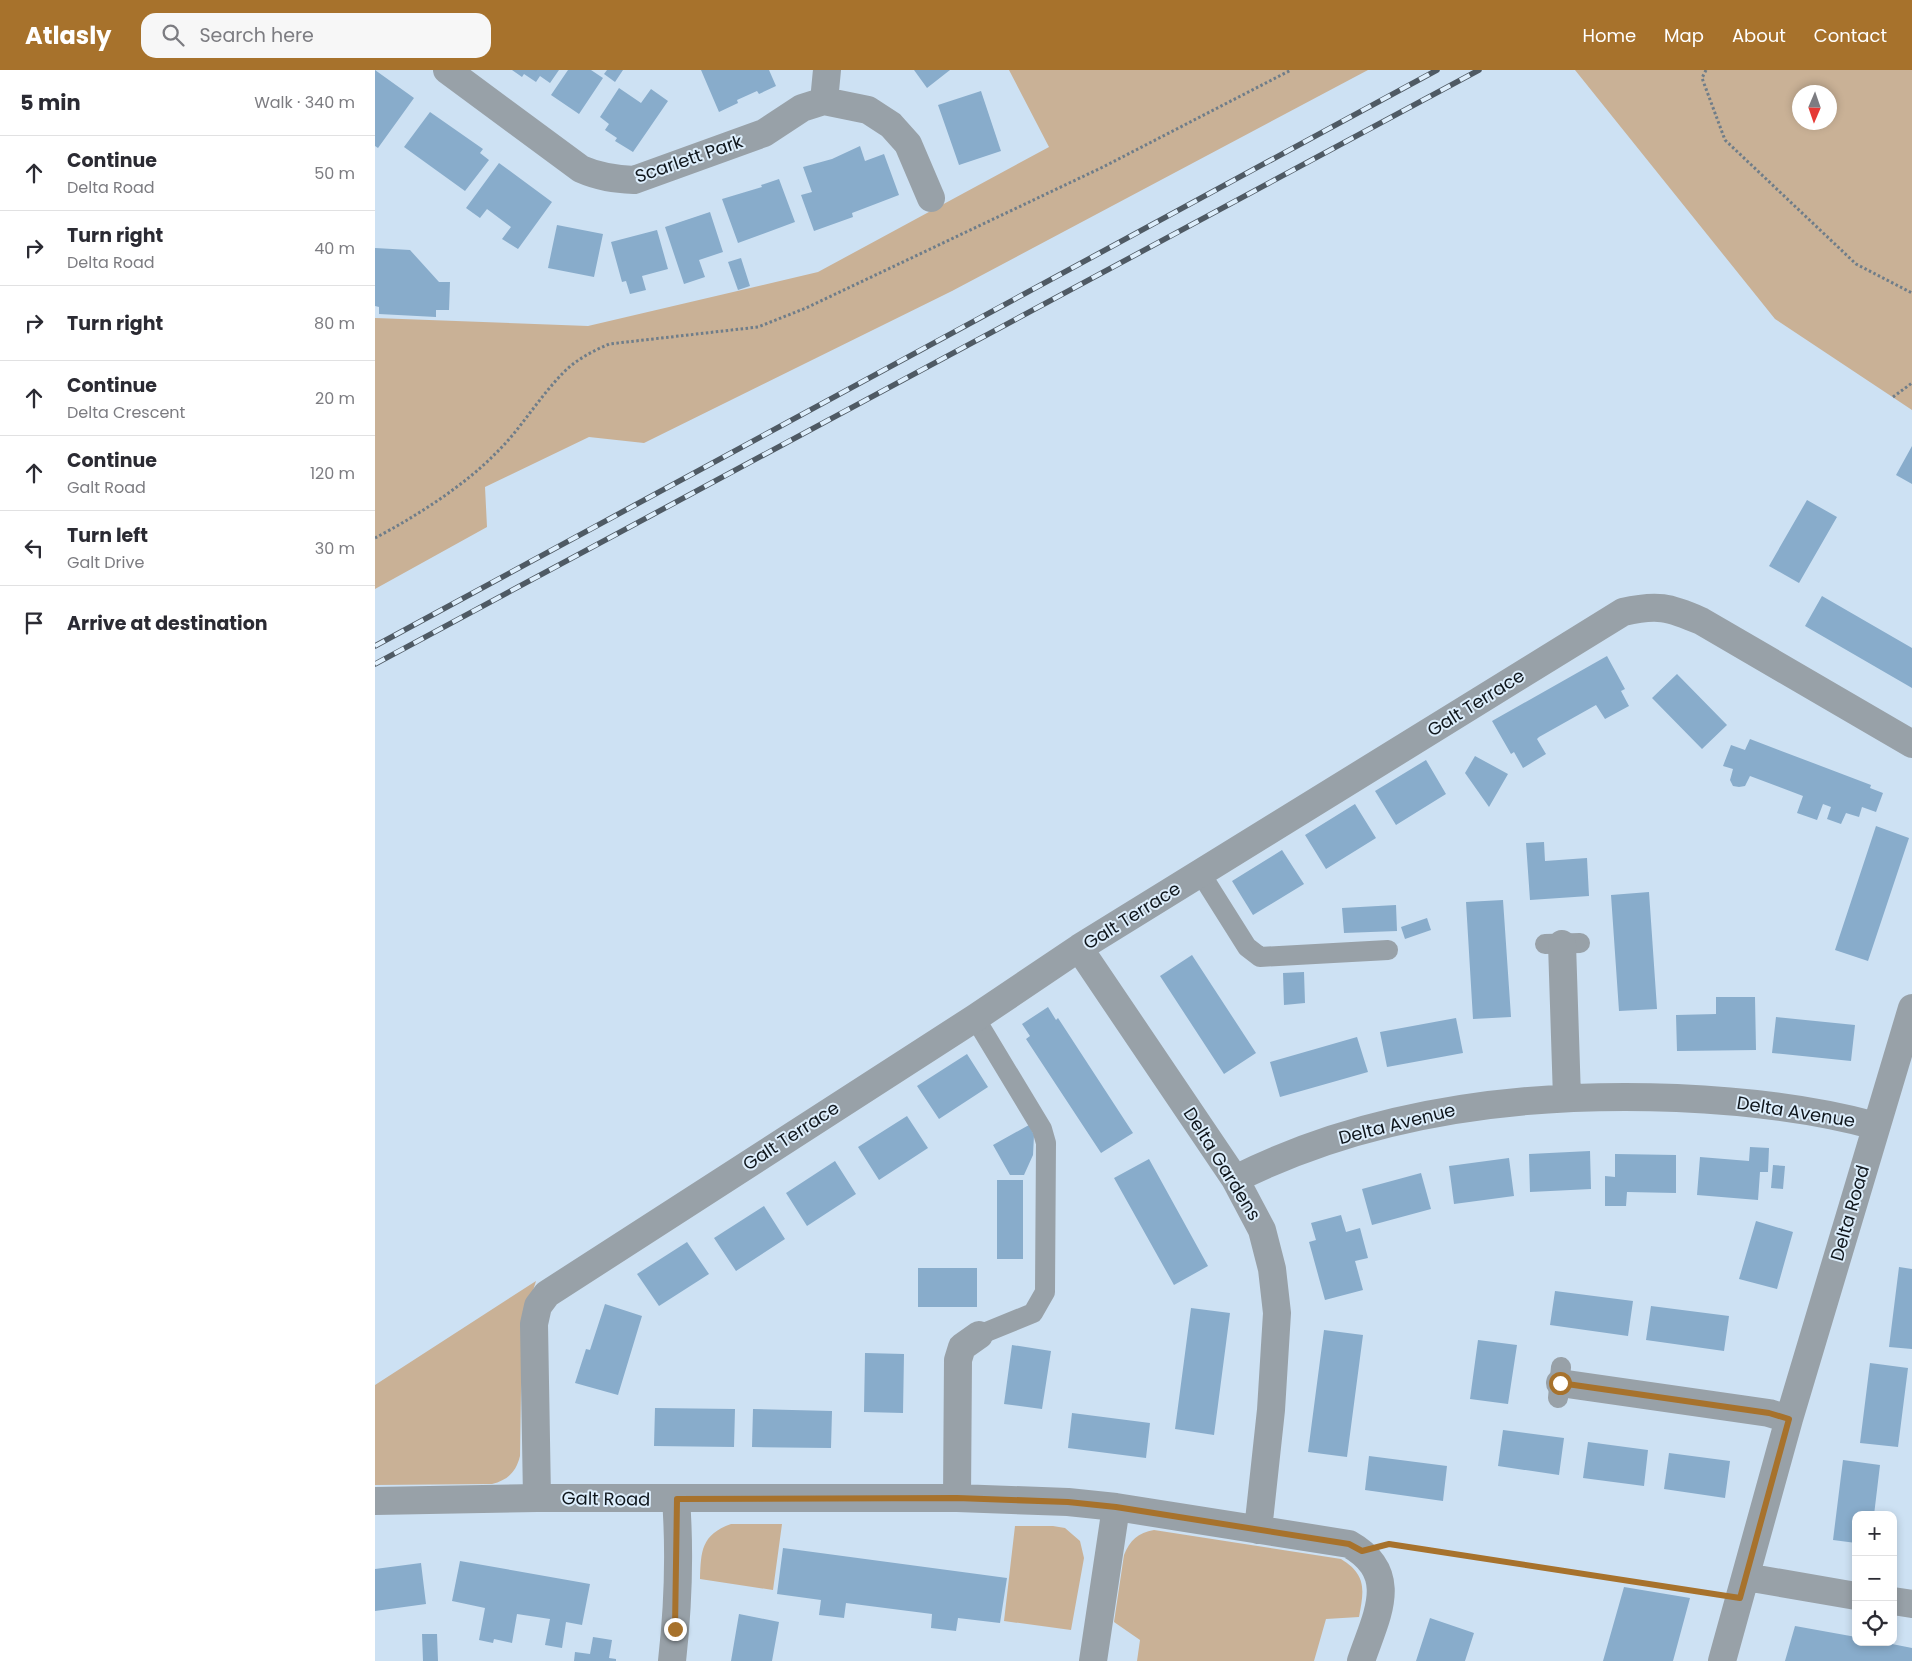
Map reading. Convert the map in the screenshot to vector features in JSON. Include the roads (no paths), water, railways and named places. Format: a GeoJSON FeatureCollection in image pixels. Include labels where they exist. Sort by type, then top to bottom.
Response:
{"type":"FeatureCollection","features":[{"type":"Feature","properties":{"kind":"street"},"geometry":{"type":"LineString","coordinates":[[827,70],[824,101],[868,110],[891,125],[907,144],[931,198]]}},
{"type":"Feature","properties":{"kind":"street","name":"Scarlett Park"},"geometry":{"type":"LineString","coordinates":[[455,72],[581,169],[597,176],[615,179],[635,180],[764,134],[802,108],[824,101]]}},
{"type":"Feature","properties":{"kind":"street","name":"Galt Terrace"},"geometry":{"type":"LineString","coordinates":[[537,1498],[534,1324],[538,1306],[547,1294],[975,1018],[1079,948],[1623,612],[1645,606],[1675,610],[1701,621],[1912,744]]}},
{"type":"Feature","properties":{"kind":"street"},"geometry":{"type":"LineString","coordinates":[[1562,944],[1567,1098]]}},
{"type":"Feature","properties":{"kind":"street","name":"Delta Gardens"},"geometry":{"type":"LineString","coordinates":[[1079,948],[1235,1178],[1262,1230],[1272,1269],[1277,1313],[1271,1410],[1258,1530]]}},
{"type":"Feature","properties":{"kind":"street","name":"Delta Road"},"geometry":{"type":"LineString","coordinates":[[1722,1661],[1789,1419],[1912,1008]]}},
{"type":"Feature","properties":{"kind":"street","name":"Delta Avenue"},"geometry":{"type":"LineString","coordinates":[[1235,1178],[1265,1163],[1305,1147],[1403,1120],[1459,1108],[1567,1098],[1638,1097],[1717,1100],[1783,1106],[1876,1126]]}},
{"type":"Feature","properties":{"kind":"street"},"geometry":{"type":"LineString","coordinates":[[957,1498],[958,1360],[962,1347],[979,1335]]}},
{"type":"Feature","properties":{"kind":"street"},"geometry":{"type":"LineString","coordinates":[[1560,1383],[1769,1413],[1789,1419]]}},
{"type":"Feature","properties":{"kind":"street","name":"Galt Road"},"geometry":{"type":"LineString","coordinates":[[375,1501],[537,1498],[957,1498],[1068,1502],[1116,1507],[1349,1544],[1362,1551],[1372,1562],[1379,1575],[1382,1587],[1381,1598],[1361,1661]]}},
{"type":"Feature","properties":{"kind":"street"},"geometry":{"type":"LineString","coordinates":[[672,1661],[675,1629],[677,1499]]}},
{"type":"Feature","properties":{"kind":"street"},"geometry":{"type":"LineString","coordinates":[[1093,1661],[1116,1507]]}},
{"type":"Feature","properties":{"kind":"street"},"geometry":{"type":"LineString","coordinates":[[1743,1587],[1852,1596]]}},
{"type":"Feature","properties":{"kind":"street"},"geometry":{"type":"LineString","coordinates":[[1897,1602],[1912,1604]]}},
{"type":"Feature","properties":{"kind":"lane"},"geometry":{"type":"LineString","coordinates":[[1201,874],[1247,947],[1260,957],[1389,950]]}},
{"type":"Feature","properties":{"kind":"lane"},"geometry":{"type":"LineString","coordinates":[[975,1018],[1042,1129],[1046,1143],[1045,1292],[1033,1313],[979,1335]]}},
{"type":"Feature","properties":{"kind":"railway"},"geometry":{"type":"LineString","coordinates":[[375,646],[1437,70]]}},
{"type":"Feature","properties":{"kind":"railway"},"geometry":{"type":"LineString","coordinates":[[375,664],[1479,70]]}}]}
